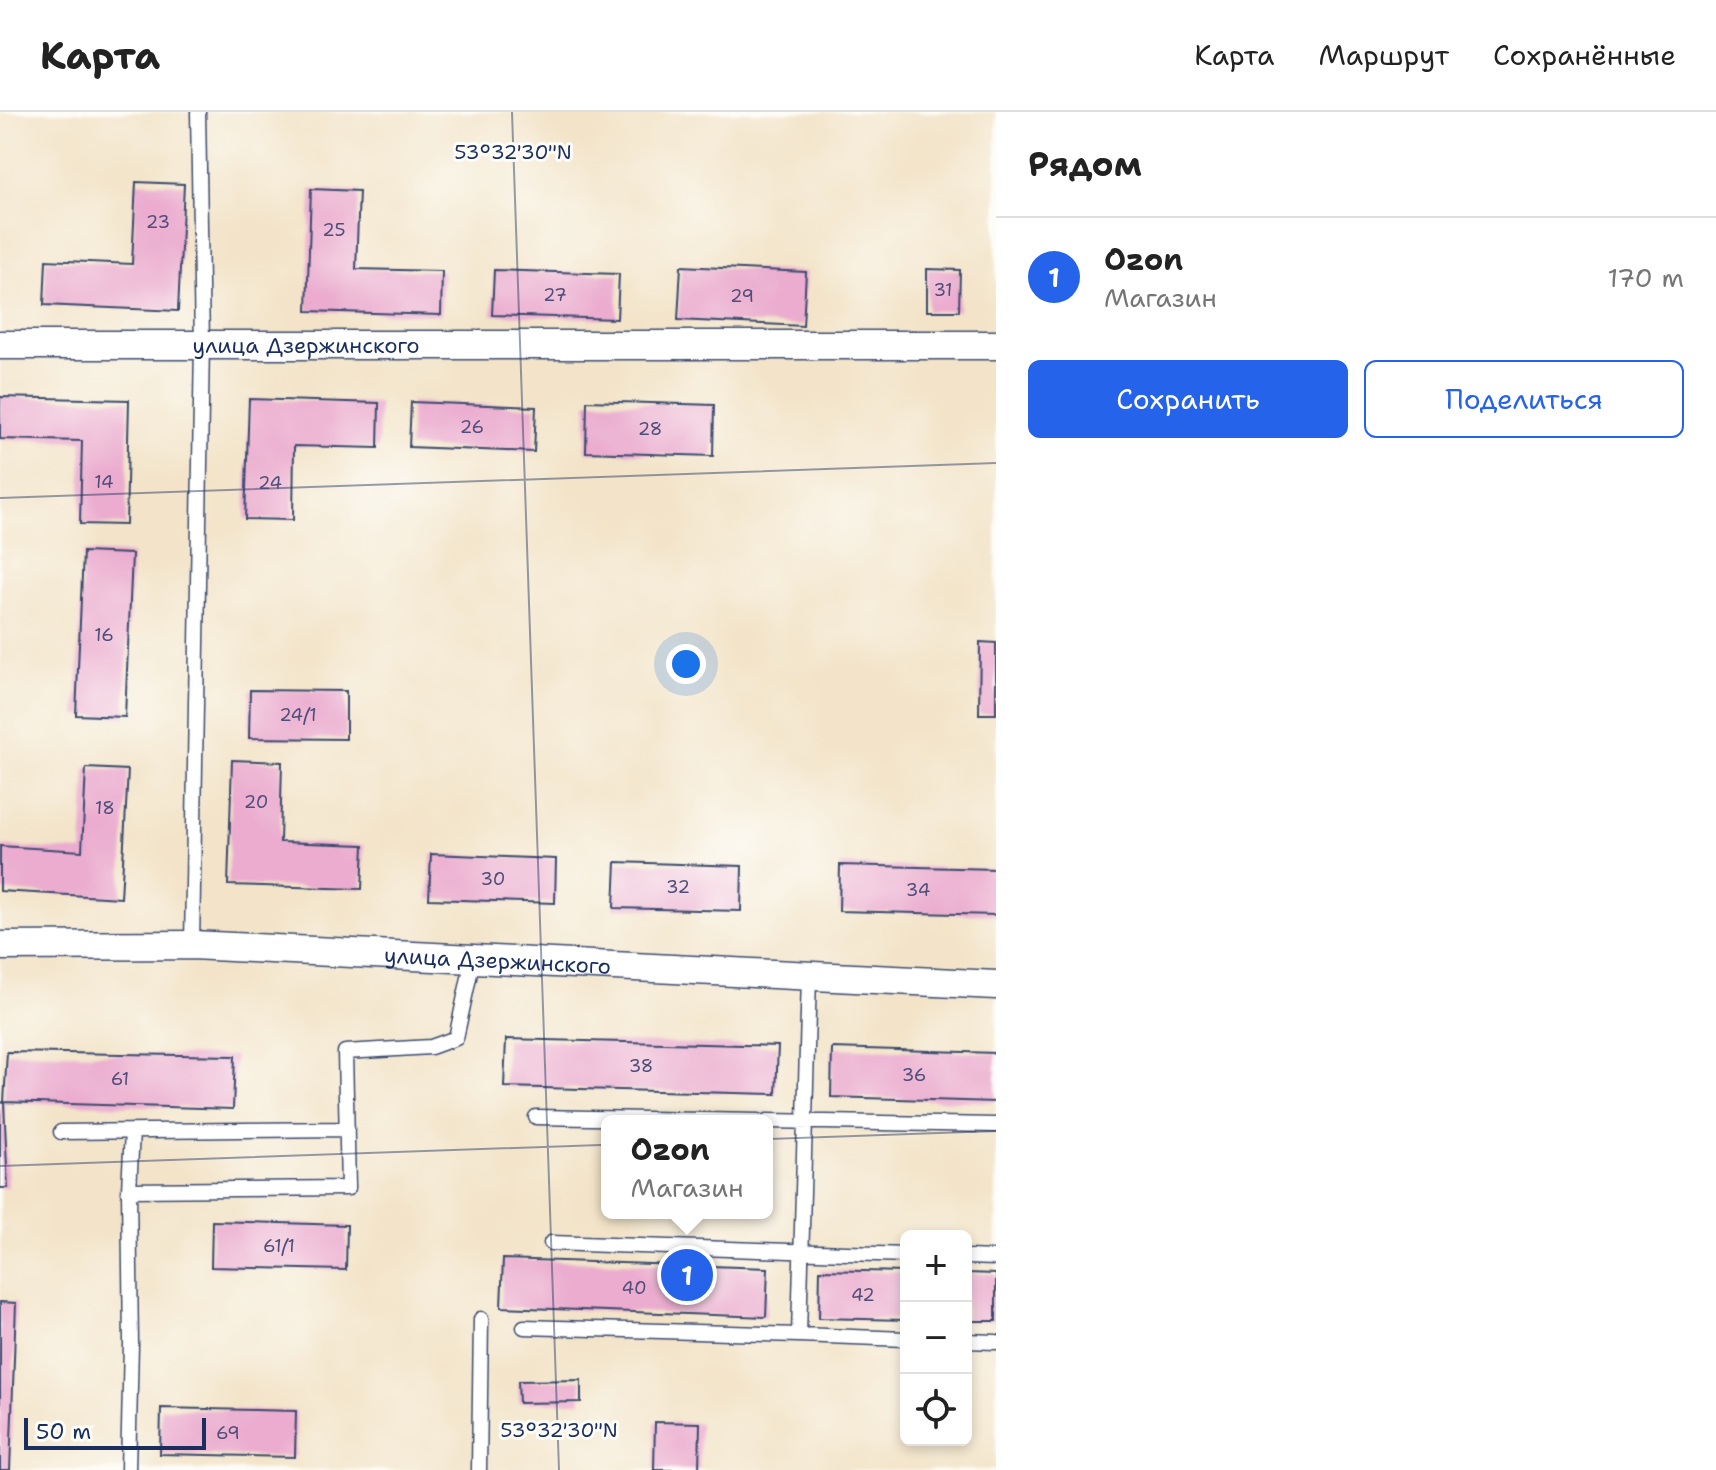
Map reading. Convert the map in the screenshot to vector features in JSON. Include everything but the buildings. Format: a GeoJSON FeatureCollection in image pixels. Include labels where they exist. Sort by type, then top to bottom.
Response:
{"type":"FeatureCollection","features":[{"type":"Feature","properties":{"kind":"street","name":"улица Дзержинского"},"geometry":{"type":"LineString","coordinates":[[0,345],[996,345]]}},
{"type":"Feature","properties":{"kind":"street","name":"улица Дзержинского"},"geometry":{"type":"LineString","coordinates":[[0,946],[192,945],[996,985]]}},
{"type":"Feature","properties":{"kind":"lane"},"geometry":{"type":"LineString","coordinates":[[192,945],[202,343],[198,112]]}},
{"type":"Feature","properties":{"kind":"lane"},"geometry":{"type":"LineString","coordinates":[[129,1190],[348,1188],[345,1052],[431,1047],[456,1038],[473,959]]}},
{"type":"Feature","properties":{"kind":"lane"},"geometry":{"type":"LineString","coordinates":[[799,1335],[809,976]]}},
{"type":"Feature","properties":{"kind":"lane"},"geometry":{"type":"LineString","coordinates":[[536,1117],[601,1118]]}},
{"type":"Feature","properties":{"kind":"lane"},"geometry":{"type":"LineString","coordinates":[[773,1121],[996,1125]]}},
{"type":"Feature","properties":{"kind":"lane"},"geometry":{"type":"LineString","coordinates":[[61,1132],[347,1129]]}},
{"type":"Feature","properties":{"kind":"lane"},"geometry":{"type":"LineString","coordinates":[[128,1470],[132,1131]]}},
{"type":"Feature","properties":{"kind":"lane"},"geometry":{"type":"LineString","coordinates":[[551,1243],[900,1255]]}},
{"type":"Feature","properties":{"kind":"lane"},"geometry":{"type":"LineString","coordinates":[[972,1257],[996,1258]]}},
{"type":"Feature","properties":{"kind":"lane"},"geometry":{"type":"LineString","coordinates":[[479,1470],[481,1319]]}},
{"type":"Feature","properties":{"kind":"lane"},"geometry":{"type":"LineString","coordinates":[[524,1327],[900,1339]]}},
{"type":"Feature","properties":{"kind":"lane"},"geometry":{"type":"LineString","coordinates":[[972,1341],[996,1342]]}},
{"type":"Feature","properties":{"kind":"place","name":"Ozon"},"geometry":{"type":"Point","coordinates":[687,1275]}}]}
